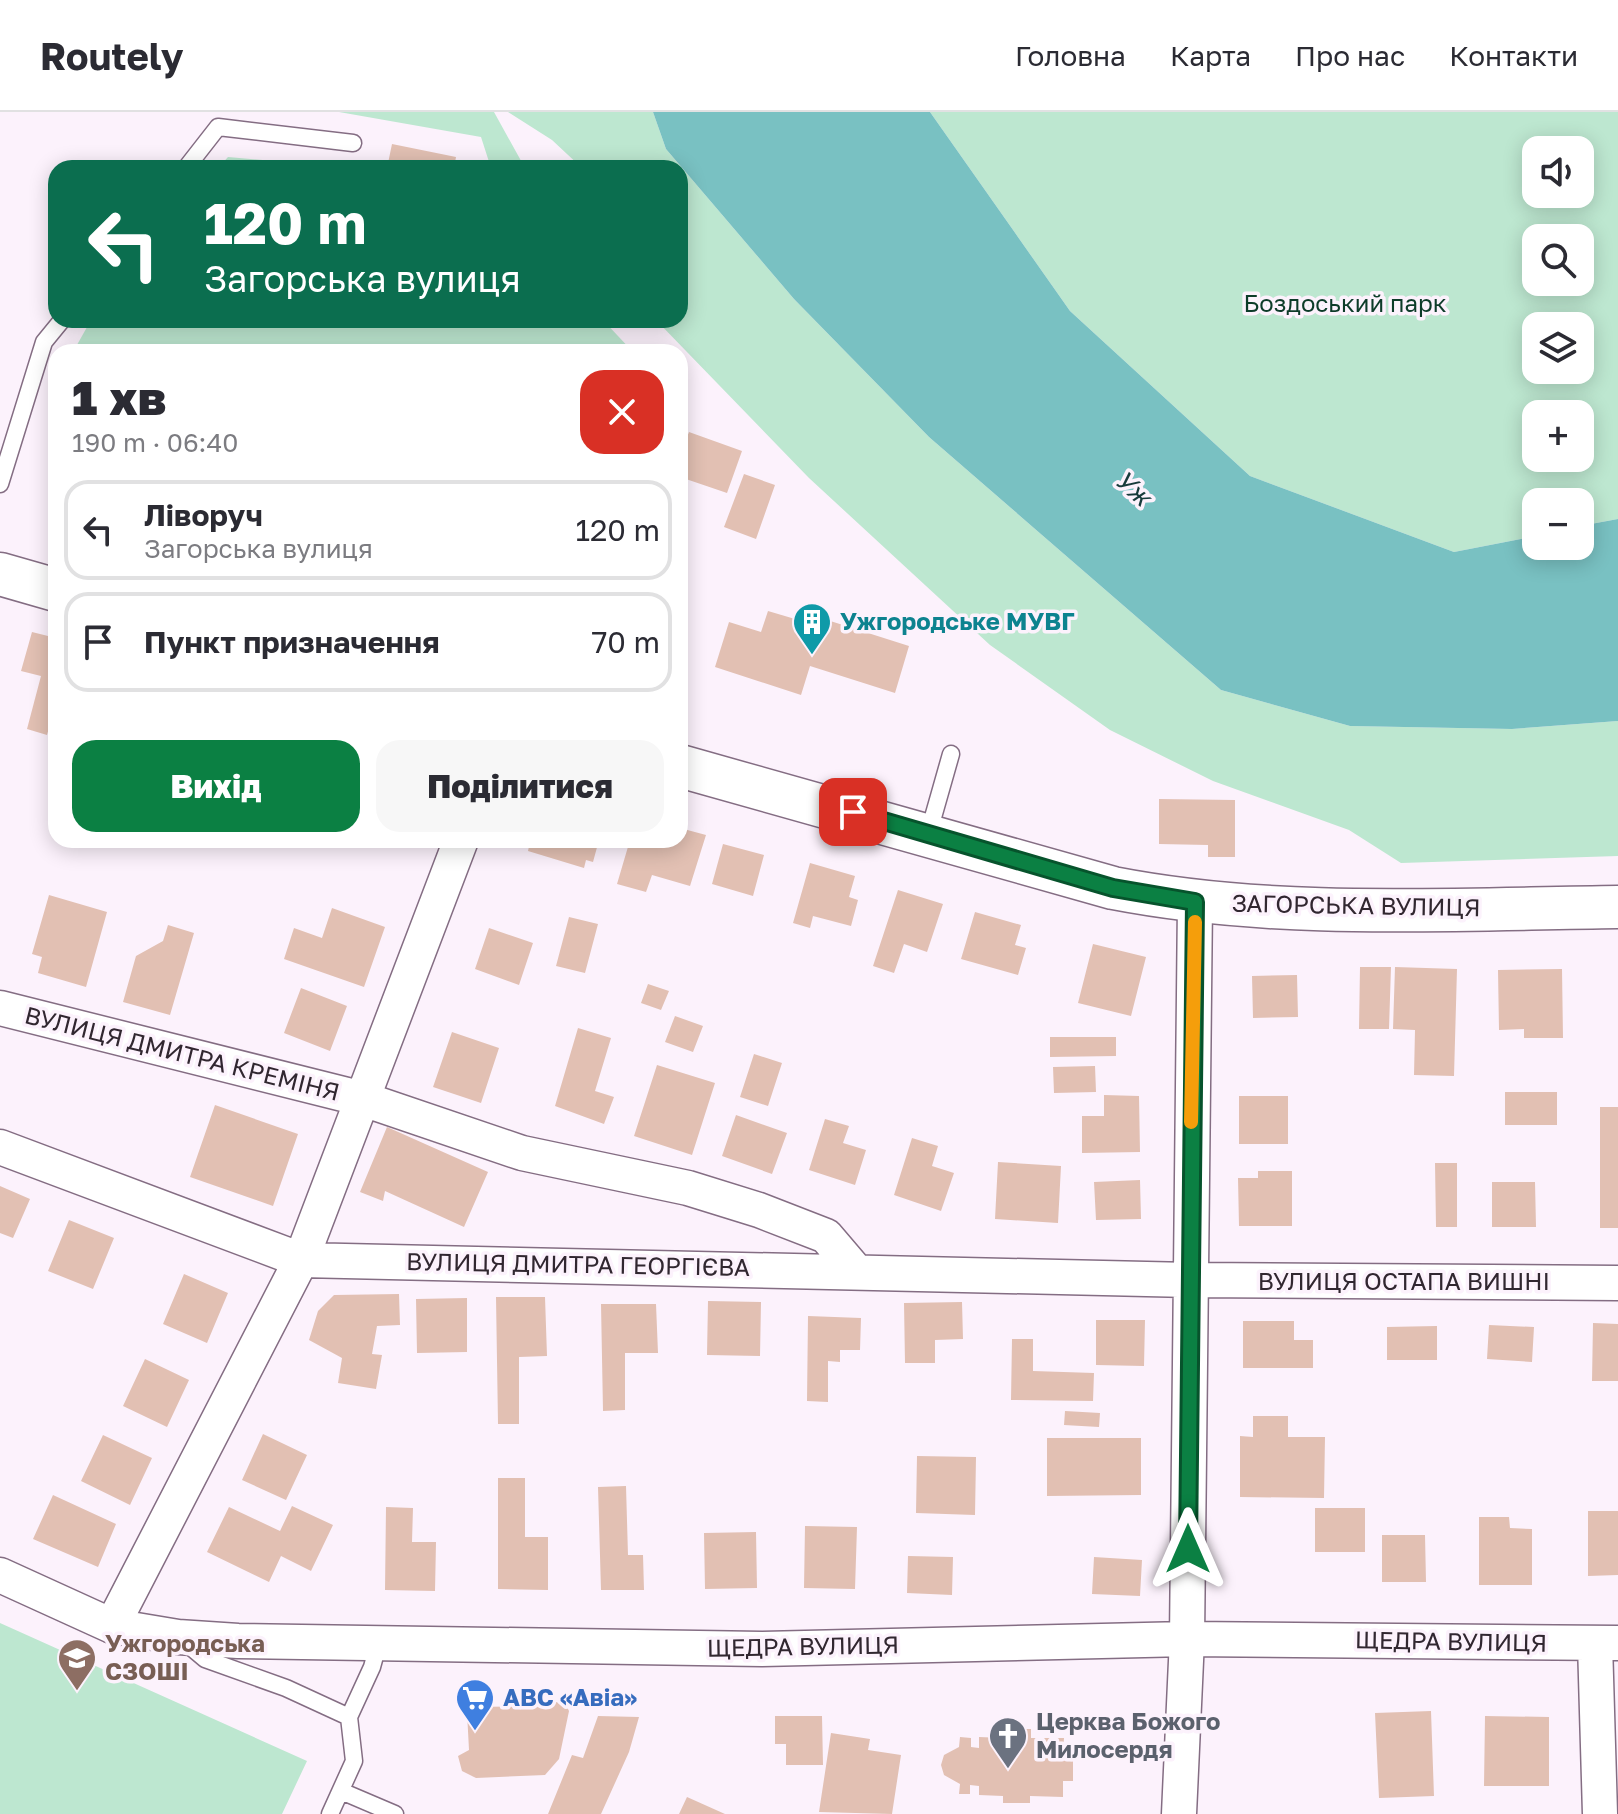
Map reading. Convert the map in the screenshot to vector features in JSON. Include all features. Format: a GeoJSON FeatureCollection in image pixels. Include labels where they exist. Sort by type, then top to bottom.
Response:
{"type":"FeatureCollection","features":[{"type":"Feature","properties":{"kind":"street"},"geometry":{"type":"LineString","coordinates":[[0,574],[48,588]]}},
{"type":"Feature","properties":{"kind":"street","name":"ЗАГОРСЬКА ВУЛИЦЯ"},"geometry":{"type":"LineString","coordinates":[[688,768],[1113,888],[1195,902],[1257,908],[1618,907]]}},
{"type":"Feature","properties":{"kind":"street"},"geometry":{"type":"LineString","coordinates":[[112,1626],[301,1260],[458,848]]}},
{"type":"Feature","properties":{"kind":"street"},"geometry":{"type":"LineString","coordinates":[[1179,1814],[1187,1639],[1195,902]]}},
{"type":"Feature","properties":{"kind":"street","name":"ВУЛИЦЯ ДМИТРА КРЕМІНЯ"},"geometry":{"type":"LineString","coordinates":[[0,1008],[363,1099]]}},
{"type":"Feature","properties":{"kind":"street"},"geometry":{"type":"LineString","coordinates":[[363,1099],[522,1153],[688,1188],[759,1210],[826,1236],[855,1270]]}},
{"type":"Feature","properties":{"kind":"street"},"geometry":{"type":"LineString","coordinates":[[0,1147],[301,1260]]}},
{"type":"Feature","properties":{"kind":"street","name":"ВУЛИЦЯ ДМИТРА ГЕОРГІЄВА"},"geometry":{"type":"LineString","coordinates":[[301,1260],[855,1270],[1190,1280]]}},
{"type":"Feature","properties":{"kind":"street","name":"ВУЛИЦЯ ОСТАПА ВИШНІ"},"geometry":{"type":"LineString","coordinates":[[1190,1280],[1618,1283]]}},
{"type":"Feature","properties":{"kind":"street","name":"ЩЕДРА ВУЛИЦЯ"},"geometry":{"type":"LineString","coordinates":[[0,1575],[112,1626],[178,1637],[378,1645],[762,1649],[1187,1639],[1606,1643]]}},
{"type":"Feature","properties":{"kind":"street"},"geometry":{"type":"LineString","coordinates":[[1600,1814],[1606,1643]]}},
{"type":"Feature","properties":{"kind":"lane"},"geometry":{"type":"LineString","coordinates":[[192,160],[218,127],[353,143]]}},
{"type":"Feature","properties":{"kind":"lane"},"geometry":{"type":"LineString","coordinates":[[0,484],[44,342],[55,328]]}},
{"type":"Feature","properties":{"kind":"lane"},"geometry":{"type":"LineString","coordinates":[[928,835],[951,754]]}},
{"type":"Feature","properties":{"kind":"lane"},"geometry":{"type":"LineString","coordinates":[[178,1637],[205,1659],[286,1688],[349,1717]]}},
{"type":"Feature","properties":{"kind":"lane"},"geometry":{"type":"LineString","coordinates":[[330,1814],[354,1761],[349,1717],[372,1667],[378,1645]]}},
{"type":"Feature","properties":{"kind":"lane"},"geometry":{"type":"LineString","coordinates":[[341,1791],[395,1814]]}},
{"type":"Feature","properties":{"kind":"green space"},"geometry":{"type":"Polygon","coordinates":[[[339,112],[494,112],[521,160],[488,160],[481,137],[339,112]]]}},
{"type":"Feature","properties":{"kind":"green space"},"geometry":{"type":"Polygon","coordinates":[[[508,112],[653,112],[666,149],[675,160],[573,160],[552,140],[508,112]]]}},
{"type":"Feature","properties":{"kind":"green space","name":"Боздоський парк"},"geometry":{"type":"Polygon","coordinates":[[[930,112],[1618,112],[1618,519],[1594,523],[1594,488],[1522,488],[1522,539],[1454,552],[1250,476],[1070,311],[930,112]]]}},
{"type":"Feature","properties":{"kind":"green space"},"geometry":{"type":"Polygon","coordinates":[[[228,157],[263,160],[225,160],[228,157]]]}},
{"type":"Feature","properties":{"kind":"green space"},"geometry":{"type":"Polygon","coordinates":[[[688,175],[794,299],[929,437],[1221,690],[1350,726],[1512,729],[1618,721],[1618,856],[1401,863],[1349,830],[1213,781],[1110,730],[990,645],[809,478],[688,353],[688,344],[679,344],[664,328],[688,328],[688,175]]]}},
{"type":"Feature","properties":{"kind":"green space"},"geometry":{"type":"Polygon","coordinates":[[[86,328],[610,328],[626,344],[78,344],[86,328]]]}},
{"type":"Feature","properties":{"kind":"green space","name":"Ужгородська СЗОШІ"},"geometry":{"type":"Polygon","coordinates":[[[0,1623],[307,1761],[282,1814],[0,1814],[0,1623]]]}},
{"type":"Feature","properties":{"kind":"water","name":"Уж"},"geometry":{"type":"Polygon","coordinates":[[[653,112],[930,112],[1070,311],[1250,476],[1454,552],[1522,539],[1522,560],[1594,560],[1594,523],[1618,519],[1618,721],[1512,729],[1350,726],[1221,690],[929,437],[794,299],[688,175],[688,160],[675,160],[666,149],[653,112]]]}},
{"type":"Feature","properties":{"kind":"building"},"geometry":{"type":"Polygon","coordinates":[[[392,144],[456,157],[455,160],[389,160],[392,144]]]}},
{"type":"Feature","properties":{"kind":"building"},"geometry":{"type":"Polygon","coordinates":[[[689,432],[742,451],[727,493],[688,480],[689,432]]]}},
{"type":"Feature","properties":{"kind":"building"},"geometry":{"type":"Polygon","coordinates":[[[744,474],[775,485],[756,539],[724,527],[744,474]]]}},
{"type":"Feature","properties":{"kind":"building","name":"Ужгородське МУВГ"},"geometry":{"type":"Polygon","coordinates":[[[768,611],[822,627],[824,619],[909,646],[895,693],[810,666],[801,695],[715,667],[729,622],[761,632],[768,611]]]}},
{"type":"Feature","properties":{"kind":"building"},"geometry":{"type":"Polygon","coordinates":[[[32,632],[48,636],[47,735],[27,729],[41,676],[21,671],[32,632]]]}},
{"type":"Feature","properties":{"kind":"building"},"geometry":{"type":"Polygon","coordinates":[[[1159,799],[1235,800],[1235,857],[1208,857],[1208,845],[1159,844],[1159,799]]]}},
{"type":"Feature","properties":{"kind":"building"},"geometry":{"type":"Polygon","coordinates":[[[688,830],[706,835],[690,886],[652,875],[646,892],[617,884],[628,848],[688,848],[688,830]]]}},
{"type":"Feature","properties":{"kind":"building"},"geometry":{"type":"Polygon","coordinates":[[[723,844],[764,855],[753,896],[712,884],[723,844]]]}},
{"type":"Feature","properties":{"kind":"building"},"geometry":{"type":"Polygon","coordinates":[[[529,848],[597,848],[593,862],[586,860],[584,868],[528,851],[529,848]]]}},
{"type":"Feature","properties":{"kind":"building"},"geometry":{"type":"Polygon","coordinates":[[[810,863],[855,876],[849,897],[858,900],[851,926],[813,916],[810,928],[793,923],[810,863]]]}},
{"type":"Feature","properties":{"kind":"building"},"geometry":{"type":"Polygon","coordinates":[[[898,890],[943,904],[927,952],[904,944],[894,973],[873,966],[898,890]]]}},
{"type":"Feature","properties":{"kind":"building"},"geometry":{"type":"Polygon","coordinates":[[[49,895],[107,912],[86,987],[38,973],[42,957],[32,954],[49,895]]]}},
{"type":"Feature","properties":{"kind":"building"},"geometry":{"type":"Polygon","coordinates":[[[332,908],[385,927],[364,987],[284,959],[294,928],[322,938],[332,908]]]}},
{"type":"Feature","properties":{"kind":"building"},"geometry":{"type":"Polygon","coordinates":[[[975,912],[1021,925],[1015,945],[1026,948],[1018,975],[961,959],[975,912]]]}},
{"type":"Feature","properties":{"kind":"building"},"geometry":{"type":"Polygon","coordinates":[[[569,917],[598,924],[585,973],[556,966],[569,917]]]}},
{"type":"Feature","properties":{"kind":"building"},"geometry":{"type":"Polygon","coordinates":[[[168,925],[194,933],[170,1015],[123,1002],[136,956],[163,941],[168,925]]]}},
{"type":"Feature","properties":{"kind":"building"},"geometry":{"type":"Polygon","coordinates":[[[489,928],[533,943],[519,985],[475,969],[489,928]]]}},
{"type":"Feature","properties":{"kind":"building"},"geometry":{"type":"Polygon","coordinates":[[[1093,944],[1146,957],[1131,1016],[1078,1003],[1093,944]]]}},
{"type":"Feature","properties":{"kind":"building"},"geometry":{"type":"Polygon","coordinates":[[[1360,967],[1391,967],[1389,1029],[1359,1029],[1360,967]]]}},
{"type":"Feature","properties":{"kind":"building"},"geometry":{"type":"Polygon","coordinates":[[[1395,967],[1457,969],[1454,1076],[1414,1075],[1415,1030],[1393,1029],[1395,967]]]}},
{"type":"Feature","properties":{"kind":"building"},"geometry":{"type":"Polygon","coordinates":[[[1562,969],[1563,1038],[1524,1038],[1524,1029],[1499,1030],[1498,970],[1562,969]]]}},
{"type":"Feature","properties":{"kind":"building"},"geometry":{"type":"Polygon","coordinates":[[[1297,975],[1298,1017],[1253,1018],[1252,976],[1297,975]]]}},
{"type":"Feature","properties":{"kind":"building"},"geometry":{"type":"Polygon","coordinates":[[[648,984],[669,991],[661,1010],[641,1003],[648,984]]]}},
{"type":"Feature","properties":{"kind":"building"},"geometry":{"type":"Polygon","coordinates":[[[301,988],[347,1006],[330,1051],[284,1033],[301,988]]]}},
{"type":"Feature","properties":{"kind":"building"},"geometry":{"type":"Polygon","coordinates":[[[675,1016],[703,1026],[693,1052],[665,1042],[675,1016]]]}},
{"type":"Feature","properties":{"kind":"building"},"geometry":{"type":"Polygon","coordinates":[[[578,1028],[611,1038],[595,1091],[614,1097],[604,1124],[555,1106],[578,1028]]]}},
{"type":"Feature","properties":{"kind":"building"},"geometry":{"type":"Polygon","coordinates":[[[452,1032],[499,1048],[481,1103],[433,1087],[452,1032]]]}},
{"type":"Feature","properties":{"kind":"building"},"geometry":{"type":"Polygon","coordinates":[[[1050,1037],[1116,1037],[1116,1056],[1050,1057],[1050,1037]]]}},
{"type":"Feature","properties":{"kind":"building"},"geometry":{"type":"Polygon","coordinates":[[[754,1054],[782,1063],[768,1106],[740,1097],[754,1054]]]}},
{"type":"Feature","properties":{"kind":"building"},"geometry":{"type":"Polygon","coordinates":[[[657,1065],[715,1083],[692,1155],[634,1136],[657,1065]]]}},
{"type":"Feature","properties":{"kind":"building"},"geometry":{"type":"Polygon","coordinates":[[[1095,1066],[1096,1092],[1054,1093],[1053,1067],[1095,1066]]]}},
{"type":"Feature","properties":{"kind":"building"},"geometry":{"type":"Polygon","coordinates":[[[1505,1092],[1557,1092],[1557,1125],[1505,1125],[1505,1092]]]}},
{"type":"Feature","properties":{"kind":"building"},"geometry":{"type":"Polygon","coordinates":[[[1104,1095],[1139,1096],[1140,1152],[1082,1153],[1082,1116],[1104,1116],[1104,1095]]]}},
{"type":"Feature","properties":{"kind":"building"},"geometry":{"type":"Polygon","coordinates":[[[1239,1096],[1288,1096],[1288,1144],[1239,1144],[1239,1096]]]}},
{"type":"Feature","properties":{"kind":"building"},"geometry":{"type":"Polygon","coordinates":[[[215,1105],[298,1134],[273,1206],[190,1177],[215,1105]]]}},
{"type":"Feature","properties":{"kind":"building"},"geometry":{"type":"Polygon","coordinates":[[[1600,1107],[1618,1107],[1618,1228],[1600,1228],[1600,1107]]]}},
{"type":"Feature","properties":{"kind":"building"},"geometry":{"type":"Polygon","coordinates":[[[736,1115],[787,1133],[772,1174],[722,1156],[736,1115]]]}},
{"type":"Feature","properties":{"kind":"building"},"geometry":{"type":"Polygon","coordinates":[[[825,1119],[849,1126],[843,1143],[866,1150],[855,1185],[809,1170],[825,1119]]]}},
{"type":"Feature","properties":{"kind":"building"},"geometry":{"type":"Polygon","coordinates":[[[387,1127],[488,1172],[464,1227],[385,1191],[383,1201],[360,1192],[387,1127]]]}},
{"type":"Feature","properties":{"kind":"building"},"geometry":{"type":"Polygon","coordinates":[[[912,1138],[938,1146],[932,1166],[954,1173],[941,1211],[894,1195],[912,1138]]]}},
{"type":"Feature","properties":{"kind":"building"},"geometry":{"type":"Polygon","coordinates":[[[998,1162],[1061,1166],[1058,1223],[995,1219],[998,1162]]]}},
{"type":"Feature","properties":{"kind":"building"},"geometry":{"type":"Polygon","coordinates":[[[1435,1163],[1457,1163],[1457,1227],[1436,1227],[1435,1163]]]}},
{"type":"Feature","properties":{"kind":"building"},"geometry":{"type":"Polygon","coordinates":[[[1258,1171],[1292,1171],[1292,1226],[1239,1226],[1238,1178],[1258,1178],[1258,1171]]]}},
{"type":"Feature","properties":{"kind":"building"},"geometry":{"type":"Polygon","coordinates":[[[1140,1180],[1141,1219],[1096,1220],[1094,1182],[1140,1180]]]}},
{"type":"Feature","properties":{"kind":"building"},"geometry":{"type":"Polygon","coordinates":[[[1492,1182],[1535,1182],[1536,1227],[1492,1227],[1492,1182]]]}},
{"type":"Feature","properties":{"kind":"building"},"geometry":{"type":"Polygon","coordinates":[[[0,1186],[30,1199],[13,1238],[0,1233],[0,1186]]]}},
{"type":"Feature","properties":{"kind":"building"},"geometry":{"type":"Polygon","coordinates":[[[69,1220],[114,1238],[93,1289],[48,1271],[69,1220]]]}},
{"type":"Feature","properties":{"kind":"building"},"geometry":{"type":"Polygon","coordinates":[[[184,1274],[228,1293],[207,1343],[163,1324],[184,1274]]]}},
{"type":"Feature","properties":{"kind":"building"},"geometry":{"type":"Polygon","coordinates":[[[399,1294],[400,1325],[377,1326],[372,1354],[382,1355],[376,1389],[338,1383],[342,1358],[309,1340],[318,1311],[334,1295],[399,1294]]]}},
{"type":"Feature","properties":{"kind":"building"},"geometry":{"type":"Polygon","coordinates":[[[496,1297],[545,1297],[547,1356],[519,1357],[519,1424],[498,1424],[496,1297]]]}},
{"type":"Feature","properties":{"kind":"building"},"geometry":{"type":"Polygon","coordinates":[[[467,1298],[467,1352],[417,1353],[416,1299],[467,1298]]]}},
{"type":"Feature","properties":{"kind":"building"},"geometry":{"type":"Polygon","coordinates":[[[708,1301],[761,1302],[760,1356],[707,1355],[708,1301]]]}},
{"type":"Feature","properties":{"kind":"building"},"geometry":{"type":"Polygon","coordinates":[[[962,1302],[963,1339],[935,1340],[935,1363],[905,1363],[904,1303],[962,1302]]]}},
{"type":"Feature","properties":{"kind":"building"},"geometry":{"type":"Polygon","coordinates":[[[601,1304],[656,1304],[658,1353],[625,1353],[625,1410],[603,1411],[601,1304]]]}},
{"type":"Feature","properties":{"kind":"building"},"geometry":{"type":"Polygon","coordinates":[[[808,1316],[861,1318],[860,1350],[840,1350],[840,1362],[828,1361],[828,1402],[807,1401],[808,1316]]]}},
{"type":"Feature","properties":{"kind":"building"},"geometry":{"type":"Polygon","coordinates":[[[1096,1320],[1145,1320],[1144,1366],[1096,1365],[1096,1320]]]}},
{"type":"Feature","properties":{"kind":"building"},"geometry":{"type":"Polygon","coordinates":[[[1243,1321],[1294,1321],[1294,1340],[1313,1340],[1313,1368],[1243,1368],[1243,1321]]]}},
{"type":"Feature","properties":{"kind":"building"},"geometry":{"type":"Polygon","coordinates":[[[1593,1323],[1618,1324],[1618,1381],[1592,1381],[1593,1323]]]}},
{"type":"Feature","properties":{"kind":"building"},"geometry":{"type":"Polygon","coordinates":[[[1489,1325],[1534,1327],[1532,1362],[1487,1359],[1489,1325]]]}},
{"type":"Feature","properties":{"kind":"building"},"geometry":{"type":"Polygon","coordinates":[[[1437,1326],[1437,1360],[1387,1360],[1387,1327],[1437,1326]]]}},
{"type":"Feature","properties":{"kind":"building"},"geometry":{"type":"Polygon","coordinates":[[[1012,1339],[1033,1339],[1033,1371],[1094,1373],[1093,1401],[1011,1400],[1012,1339]]]}},
{"type":"Feature","properties":{"kind":"building"},"geometry":{"type":"Polygon","coordinates":[[[145,1359],[189,1380],[167,1427],[123,1406],[145,1359]]]}},
{"type":"Feature","properties":{"kind":"building"},"geometry":{"type":"Polygon","coordinates":[[[1065,1411],[1100,1413],[1099,1427],[1064,1425],[1065,1411]]]}},
{"type":"Feature","properties":{"kind":"building"},"geometry":{"type":"Polygon","coordinates":[[[1253,1416],[1288,1416],[1288,1437],[1325,1437],[1324,1498],[1240,1497],[1240,1436],[1253,1437],[1253,1416]]]}},
{"type":"Feature","properties":{"kind":"building"},"geometry":{"type":"Polygon","coordinates":[[[263,1434],[307,1455],[286,1500],[242,1480],[263,1434]]]}},
{"type":"Feature","properties":{"kind":"building"},"geometry":{"type":"Polygon","coordinates":[[[103,1435],[152,1458],[130,1505],[81,1481],[103,1435]]]}},
{"type":"Feature","properties":{"kind":"building"},"geometry":{"type":"Polygon","coordinates":[[[1047,1438],[1141,1438],[1141,1495],[1047,1496],[1047,1438]]]}},
{"type":"Feature","properties":{"kind":"building"},"geometry":{"type":"Polygon","coordinates":[[[917,1456],[976,1457],[975,1515],[916,1513],[917,1456]]]}},
{"type":"Feature","properties":{"kind":"building"},"geometry":{"type":"Polygon","coordinates":[[[498,1478],[525,1478],[525,1537],[548,1537],[548,1590],[498,1589],[498,1478]]]}},
{"type":"Feature","properties":{"kind":"building"},"geometry":{"type":"Polygon","coordinates":[[[626,1486],[628,1555],[643,1555],[644,1590],[601,1590],[598,1487],[626,1486]]]}},
{"type":"Feature","properties":{"kind":"building"},"geometry":{"type":"Polygon","coordinates":[[[53,1495],[116,1524],[98,1567],[33,1539],[53,1495]]]}},
{"type":"Feature","properties":{"kind":"building"},"geometry":{"type":"Polygon","coordinates":[[[292,1506],[333,1525],[311,1571],[281,1556],[269,1582],[207,1552],[229,1507],[280,1531],[292,1506]]]}},
{"type":"Feature","properties":{"kind":"building"},"geometry":{"type":"Polygon","coordinates":[[[386,1507],[413,1508],[412,1542],[436,1542],[435,1591],[385,1590],[386,1507]]]}},
{"type":"Feature","properties":{"kind":"building"},"geometry":{"type":"Polygon","coordinates":[[[1315,1508],[1365,1508],[1365,1552],[1315,1552],[1315,1508]]]}},
{"type":"Feature","properties":{"kind":"building"},"geometry":{"type":"Polygon","coordinates":[[[1588,1511],[1618,1511],[1618,1575],[1588,1576],[1588,1511]]]}},
{"type":"Feature","properties":{"kind":"building"},"geometry":{"type":"Polygon","coordinates":[[[1479,1517],[1509,1517],[1510,1528],[1532,1529],[1532,1585],[1479,1585],[1479,1517]]]}},
{"type":"Feature","properties":{"kind":"building"},"geometry":{"type":"Polygon","coordinates":[[[805,1526],[857,1527],[855,1589],[804,1588],[805,1526]]]}},
{"type":"Feature","properties":{"kind":"building"},"geometry":{"type":"Polygon","coordinates":[[[756,1532],[757,1588],[705,1589],[704,1533],[756,1532]]]}},
{"type":"Feature","properties":{"kind":"building"},"geometry":{"type":"Polygon","coordinates":[[[1382,1535],[1425,1535],[1426,1582],[1382,1582],[1382,1535]]]}},
{"type":"Feature","properties":{"kind":"building"},"geometry":{"type":"Polygon","coordinates":[[[908,1556],[953,1557],[952,1595],[907,1593],[908,1556]]]}},
{"type":"Feature","properties":{"kind":"building"},"geometry":{"type":"Polygon","coordinates":[[[1094,1557],[1142,1560],[1140,1596],[1092,1594],[1094,1557]]]}},
{"type":"Feature","properties":{"kind":"building"},"geometry":{"type":"Polygon","coordinates":[[[556,1702],[565,1703],[569,1711],[559,1759],[545,1775],[476,1778],[462,1771],[458,1756],[469,1750],[467,1712],[474,1707],[549,1706],[556,1702]]]}},
{"type":"Feature","properties":{"kind":"building"},"geometry":{"type":"Polygon","coordinates":[[[1431,1711],[1434,1796],[1379,1798],[1375,1713],[1431,1711]]]}},
{"type":"Feature","properties":{"kind":"building"},"geometry":{"type":"Polygon","coordinates":[[[598,1716],[639,1717],[629,1752],[601,1814],[548,1814],[572,1755],[583,1758],[598,1716]]]}},
{"type":"Feature","properties":{"kind":"building"},"geometry":{"type":"Polygon","coordinates":[[[775,1716],[822,1716],[823,1765],[786,1765],[786,1744],[775,1744],[775,1716]]]}},
{"type":"Feature","properties":{"kind":"building"},"geometry":{"type":"Polygon","coordinates":[[[1485,1716],[1549,1717],[1549,1786],[1484,1786],[1485,1716]]]}},
{"type":"Feature","properties":{"kind":"building","name":"Церква Божого Милосердя"},"geometry":{"type":"Polygon","coordinates":[[[1003,1729],[1031,1729],[1031,1738],[1064,1738],[1063,1751],[1073,1751],[1073,1781],[1063,1781],[1063,1797],[1030,1796],[1030,1803],[1003,1803],[1003,1796],[979,1795],[979,1786],[970,1785],[970,1794],[959,1794],[960,1784],[944,1775],[941,1765],[944,1755],[959,1747],[960,1737],[971,1738],[971,1747],[979,1748],[979,1737],[1003,1738],[1003,1729]]]}},
{"type":"Feature","properties":{"kind":"building"},"geometry":{"type":"Polygon","coordinates":[[[831,1733],[870,1739],[868,1750],[901,1755],[892,1814],[819,1812],[831,1733]]]}},
{"type":"Feature","properties":{"kind":"building"},"geometry":{"type":"Polygon","coordinates":[[[687,1797],[725,1814],[679,1814],[687,1797]]]}},
{"type":"Feature","properties":{"kind":"slow traffic"},"geometry":{"type":"LineString","coordinates":[[1191,1122],[1195,922]]}},
{"type":"Feature","properties":{"kind":"place","name":"Ужгородське МУВГ"},"geometry":{"type":"Point","coordinates":[812,656]}},
{"type":"Feature","properties":{"kind":"place","name":"Ужгородська СЗОШІ"},"geometry":{"type":"Point","coordinates":[77,1692]}},
{"type":"Feature","properties":{"kind":"place","name":"ABC «Авіа»"},"geometry":{"type":"Point","coordinates":[475,1732]}},
{"type":"Feature","properties":{"kind":"place","name":"Церква Божого Милосердя"},"geometry":{"type":"Point","coordinates":[1008,1770]}},
{"type":"Feature","properties":{"kind":"route"},"geometry":{"type":"LineString","coordinates":[[853,812],[1113,888],[1195,902],[1188,1549]]}}]}
